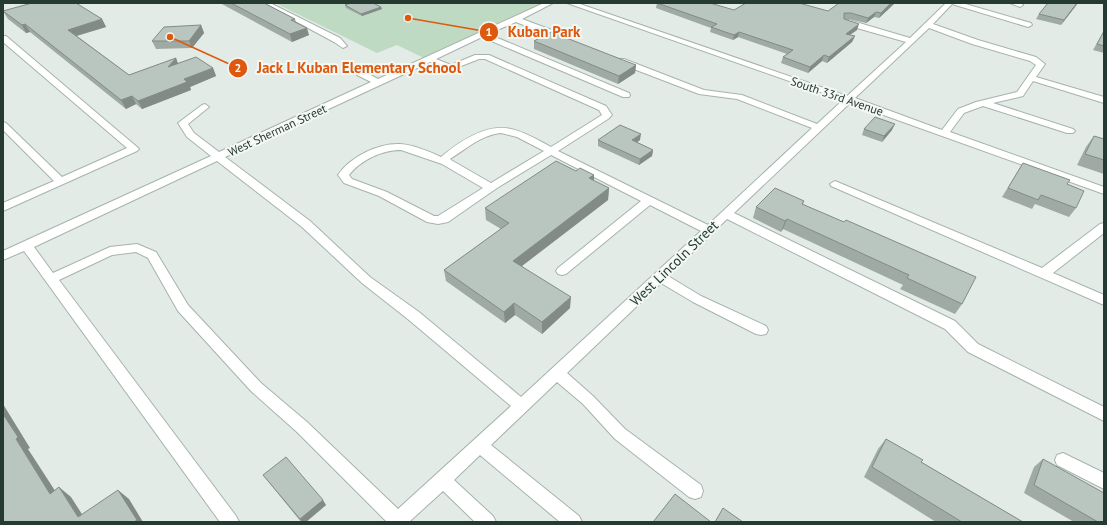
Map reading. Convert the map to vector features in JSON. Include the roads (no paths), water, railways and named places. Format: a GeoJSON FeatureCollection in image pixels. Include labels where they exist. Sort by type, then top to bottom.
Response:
{"type":"FeatureCollection","features":[{"type":"Feature","properties":{"kind":"street"},"geometry":{"type":"LineString","coordinates":[[264,3],[337,40],[343,46]]}},
{"type":"Feature","properties":{"kind":"street","name":"West Sherman Street"},"geometry":{"type":"LineString","coordinates":[[3,256],[430,59],[476,48],[483,34],[550,3]]}},
{"type":"Feature","properties":{"kind":"street","name":"South 33rd Avenue"},"geometry":{"type":"LineString","coordinates":[[570,3],[848,99],[1104,191]]}},
{"type":"Feature","properties":{"kind":"street","name":"West Lincoln Street"},"geometry":{"type":"LineString","coordinates":[[397,522],[660,278],[950,3]]}},
{"type":"Feature","properties":{"kind":"street"},"geometry":{"type":"LineString","coordinates":[[955,3],[1028,24]]}},
{"type":"Feature","properties":{"kind":"street"},"geometry":{"type":"LineString","coordinates":[[516,19],[573,42]]}},
{"type":"Feature","properties":{"kind":"street"},"geometry":{"type":"LineString","coordinates":[[846,22],[911,41]]}},
{"type":"Feature","properties":{"kind":"street"},"geometry":{"type":"LineString","coordinates":[[928,25],[975,42],[1033,59],[1041,64],[1020,94],[984,103],[961,111],[944,134]]}},
{"type":"Feature","properties":{"kind":"street"},"geometry":{"type":"LineString","coordinates":[[483,34],[626,95]]}},
{"type":"Feature","properties":{"kind":"street"},"geometry":{"type":"LineString","coordinates":[[3,39],[134,149],[3,207]]}},
{"type":"Feature","properties":{"kind":"street"},"geometry":{"type":"LineString","coordinates":[[430,59],[451,68],[476,48],[486,57],[603,108],[607,114],[605,118],[493,186],[444,219],[430,219],[383,194],[348,181],[343,175],[356,163],[380,151],[401,147],[446,162],[487,186],[493,186]]}},
{"type":"Feature","properties":{"kind":"street"},"geometry":{"type":"LineString","coordinates":[[615,58],[702,92],[739,97],[818,127]]}},
{"type":"Feature","properties":{"kind":"street"},"geometry":{"type":"LineString","coordinates":[[360,73],[379,83]]}},
{"type":"Feature","properties":{"kind":"street"},"geometry":{"type":"LineString","coordinates":[[1031,78],[1104,100]]}},
{"type":"Feature","properties":{"kind":"street"},"geometry":{"type":"LineString","coordinates":[[984,103],[1070,131]]}},
{"type":"Feature","properties":{"kind":"street"},"geometry":{"type":"LineString","coordinates":[[205,107],[183,123],[190,135],[306,224],[366,280],[414,316],[522,406]]}},
{"type":"Feature","properties":{"kind":"street"},"geometry":{"type":"LineString","coordinates":[[3,125],[61,182]]}},
{"type":"Feature","properties":{"kind":"street"},"geometry":{"type":"LineString","coordinates":[[446,162],[445,158],[487,133],[495,131],[511,131],[709,230]]}},
{"type":"Feature","properties":{"kind":"street"},"geometry":{"type":"LineString","coordinates":[[835,184],[1104,300]]}},
{"type":"Feature","properties":{"kind":"street"},"geometry":{"type":"LineString","coordinates":[[562,271],[649,200]]}},
{"type":"Feature","properties":{"kind":"street"},"geometry":{"type":"LineString","coordinates":[[726,214],[950,325],[973,348],[1104,414]]}},
{"type":"Feature","properties":{"kind":"street"},"geometry":{"type":"LineString","coordinates":[[1044,273],[1104,227]]}},
{"type":"Feature","properties":{"kind":"street"},"geometry":{"type":"LineString","coordinates":[[26,245],[230,522]]}},
{"type":"Feature","properties":{"kind":"street"},"geometry":{"type":"LineString","coordinates":[[51,280],[110,252],[137,248],[152,255],[183,308],[256,387],[302,427],[397,522]]}},
{"type":"Feature","properties":{"kind":"street"},"geometry":{"type":"LineString","coordinates":[[660,278],[697,299],[762,330]]}},
{"type":"Feature","properties":{"kind":"street"},"geometry":{"type":"LineString","coordinates":[[557,374],[588,400],[620,434],[696,491]]}},
{"type":"Feature","properties":{"kind":"street"},"geometry":{"type":"LineString","coordinates":[[480,444],[573,522]]}},
{"type":"Feature","properties":{"kind":"street"},"geometry":{"type":"LineString","coordinates":[[1063,460],[1104,481]]}},
{"type":"Feature","properties":{"kind":"street"},"geometry":{"type":"LineString","coordinates":[[442,480],[486,522]]}},
{"type":"Feature","properties":{"kind":"place","name":"Kuban Park"},"geometry":{"type":"Point","coordinates":[408,18]}},
{"type":"Feature","properties":{"kind":"place","name":"Jack L Kuban Elementary School"},"geometry":{"type":"Point","coordinates":[170,37]}}]}
